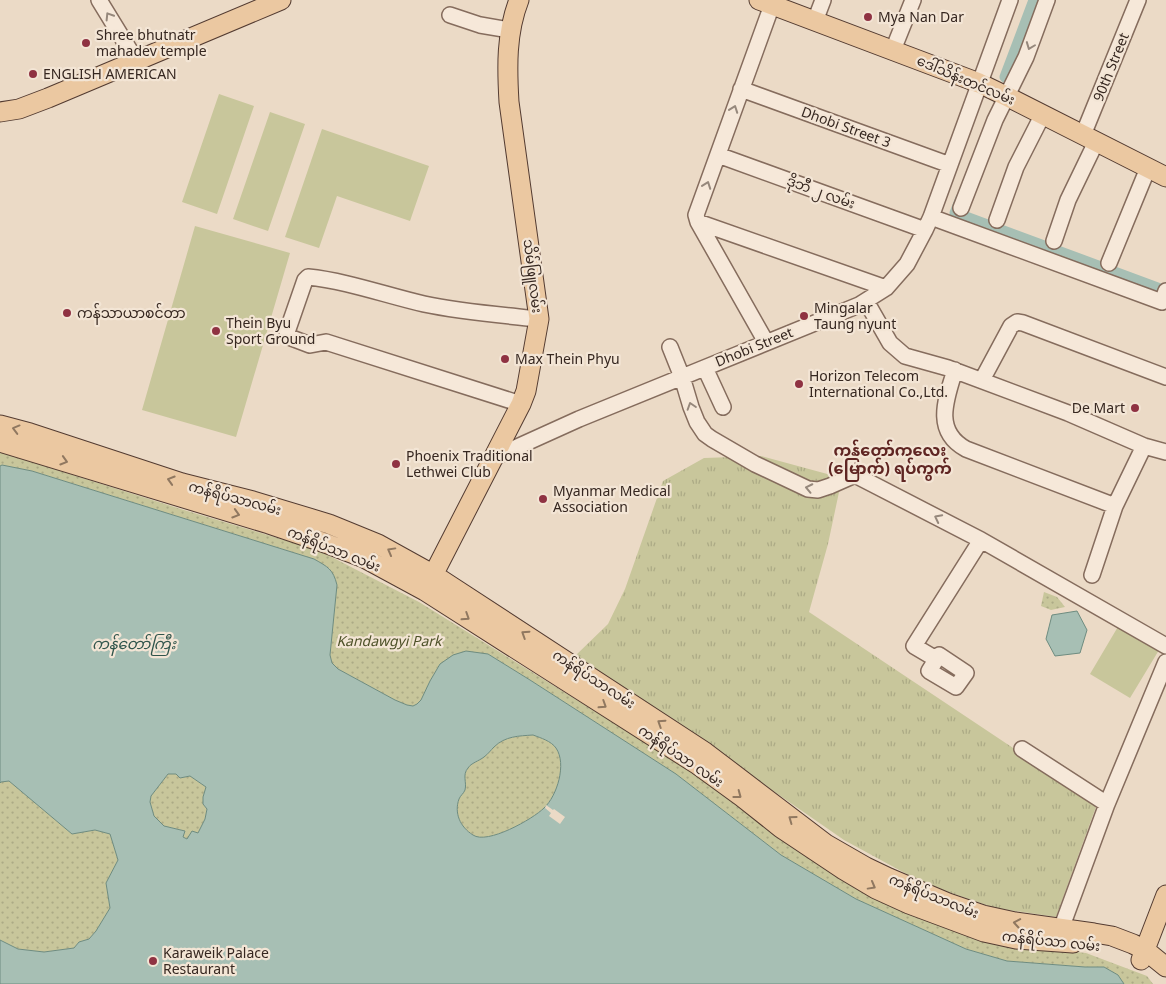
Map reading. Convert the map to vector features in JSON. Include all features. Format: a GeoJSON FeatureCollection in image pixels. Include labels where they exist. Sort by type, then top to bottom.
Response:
{"type":"FeatureCollection","features":[{"type":"Feature","properties":{"kind":"main road"},"geometry":{"type":"LineString","coordinates":[[0,112],[19,109],[48,98],[281,0]]}},
{"type":"Feature","properties":{"kind":"main road","name":"သိမ်ဖြူလမ်း"},"geometry":{"type":"LineString","coordinates":[[430,583],[521,404],[526,391],[539,319],[509,102],[507,66],[510,30],[513,13],[519,0]]}},
{"type":"Feature","properties":{"kind":"main road","name":"ဒေါ်သိန်းတင်လမ်း"},"geometry":{"type":"LineString","coordinates":[[766,2],[979,83],[1160,171]]}},
{"type":"Feature","properties":{"kind":"main road","name":"ကန်ရိပ်သာလမ်း"},"geometry":{"type":"LineString","coordinates":[[0,425],[182,483],[253,501],[329,524],[378,544],[430,583],[705,752],[826,844],[858,862],[897,882],[982,915],[1015,922],[1112,936],[1133,944],[1152,960]]}},
{"type":"Feature","properties":{"kind":"main road","name":"ကန်ရိပ်သာ လမ်း"},"geometry":{"type":"LineString","coordinates":[[0,442],[243,516],[325,543],[430,583],[698,765],[781,828],[876,889],[909,904],[984,932],[1016,939],[1058,941],[1107,947],[1152,960],[1166,982]]}},
{"type":"Feature","properties":{"kind":"main road"},"geometry":{"type":"LineString","coordinates":[[1152,960],[1166,895]]}},
{"type":"Feature","properties":{"kind":"main road"},"geometry":{"type":"LineString","coordinates":[[1152,960],[1166,928]]}},
{"type":"Feature","properties":{"kind":"street"},"geometry":{"type":"LineString","coordinates":[[99,0],[137,62]]}},
{"type":"Feature","properties":{"kind":"street"},"geometry":{"type":"LineString","coordinates":[[815,21],[823,0]]}},
{"type":"Feature","properties":{"kind":"street"},"geometry":{"type":"LineString","coordinates":[[894,50],[912,0]]}},
{"type":"Feature","properties":{"kind":"street","name":"Dhobi Street"},"geometry":{"type":"LineString","coordinates":[[495,457],[579,419],[859,305],[886,288],[907,264],[928,224],[1010,0]]}},
{"type":"Feature","properties":{"kind":"street"},"geometry":{"type":"LineString","coordinates":[[961,208],[995,120],[1026,57],[1048,0]]}},
{"type":"Feature","properties":{"kind":"street","name":"90th Street"},"geometry":{"type":"LineString","coordinates":[[1054,241],[1138,0]]}},
{"type":"Feature","properties":{"kind":"street"},"geometry":{"type":"LineString","coordinates":[[766,2],[741,89],[697,219],[766,342]]}},
{"type":"Feature","properties":{"kind":"street"},"geometry":{"type":"LineString","coordinates":[[450,15],[480,25],[510,30]]}},
{"type":"Feature","properties":{"kind":"street","name":"Dhobi Street 3"},"geometry":{"type":"LineString","coordinates":[[741,89],[950,165]]}},
{"type":"Feature","properties":{"kind":"street"},"geometry":{"type":"LineString","coordinates":[[996,220],[1016,168],[1043,114]]}},
{"type":"Feature","properties":{"kind":"street","name":"ဒိုဘီ ၂ လမ်း"},"geometry":{"type":"LineString","coordinates":[[718,155],[1162,302],[1166,291]]}},
{"type":"Feature","properties":{"kind":"street"},"geometry":{"type":"LineString","coordinates":[[1109,263],[1160,171]]}},
{"type":"Feature","properties":{"kind":"street"},"geometry":{"type":"LineString","coordinates":[[697,219],[886,288]]}},
{"type":"Feature","properties":{"kind":"street"},"geometry":{"type":"LineString","coordinates":[[521,404],[326,342],[310,345],[289,336],[287,332],[305,280],[308,277],[328,280],[426,304],[479,313],[539,319]]}},
{"type":"Feature","properties":{"kind":"street"},"geometry":{"type":"LineString","coordinates":[[866,301],[890,343],[905,356],[955,370],[1068,413],[1144,446],[1166,452]]}},
{"type":"Feature","properties":{"kind":"street"},"geometry":{"type":"LineString","coordinates":[[982,380],[1011,326],[1017,322],[1166,377]]}},
{"type":"Feature","properties":{"kind":"street"},"geometry":{"type":"LineString","coordinates":[[670,346],[697,422],[705,434],[729,450],[808,489],[818,490],[855,475],[981,540],[1166,646]]}},
{"type":"Feature","properties":{"kind":"street"},"geometry":{"type":"LineString","coordinates":[[704,368],[723,407]]}},
{"type":"Feature","properties":{"kind":"street"},"geometry":{"type":"LineString","coordinates":[[955,370],[945,402],[944,417],[946,430],[959,445],[1115,506]]}},
{"type":"Feature","properties":{"kind":"street"},"geometry":{"type":"LineString","coordinates":[[1092,575],[1115,506],[1144,446]]}},
{"type":"Feature","properties":{"kind":"street"},"geometry":{"type":"LineString","coordinates":[[936,660],[914,646],[981,540]]}},
{"type":"Feature","properties":{"kind":"street"},"geometry":{"type":"LineString","coordinates":[[1061,929],[1107,804],[1166,662]]}},
{"type":"Feature","properties":{"kind":"street"},"geometry":{"type":"LineString","coordinates":[[1022,749],[1107,804]]}},
{"type":"Feature","properties":{"kind":"green space"},"geometry":{"type":"Polygon","coordinates":[[[219,94],[254,106],[217,214],[182,202],[219,94]]]}},
{"type":"Feature","properties":{"kind":"green space"},"geometry":{"type":"Polygon","coordinates":[[[270,112],[305,124],[268,231],[233,219],[270,112]]]}},
{"type":"Feature","properties":{"kind":"green space"},"geometry":{"type":"Polygon","coordinates":[[[322,129],[429,166],[410,221],[337,196],[319,248],[285,237],[322,129]]]}},
{"type":"Feature","properties":{"kind":"green space","name":"Thein Byu Sport Ground"},"geometry":{"type":"Polygon","coordinates":[[[195,226],[290,253],[236,437],[142,410],[195,226]]]}},
{"type":"Feature","properties":{"kind":"green space","name":"Kandawgyi Park"},"geometry":{"type":"Polygon","coordinates":[[[0,452],[318,550],[419,602],[928,918],[989,943],[1086,953],[1147,976],[1153,984],[1124,984],[1118,975],[1104,967],[1007,961],[966,949],[856,899],[781,855],[676,774],[488,654],[440,664],[421,700],[413,706],[395,700],[338,669],[332,663],[330,655],[337,585],[329,568],[314,559],[32,471],[0,466],[0,452]]]}},
{"type":"Feature","properties":{"kind":"green space"},"geometry":{"type":"Polygon","coordinates":[[[761,456],[842,478],[828,544],[809,612],[1097,804],[1056,917],[995,908],[925,884],[844,840],[708,746],[574,657],[608,624],[625,589],[663,481],[704,458],[761,456]]]}},
{"type":"Feature","properties":{"kind":"green space"},"geometry":{"type":"Polygon","coordinates":[[[1044,592],[1057,597],[1065,607],[1051,610],[1041,606],[1044,592]]]}},
{"type":"Feature","properties":{"kind":"green space"},"geometry":{"type":"Polygon","coordinates":[[[1119,625],[1159,650],[1130,698],[1090,674],[1119,625]]]}},
{"type":"Feature","properties":{"kind":"green space"},"geometry":{"type":"Polygon","coordinates":[[[533,735],[551,743],[556,748],[561,762],[559,779],[549,803],[538,813],[499,834],[480,837],[468,832],[459,819],[457,809],[459,799],[465,790],[466,771],[498,743],[512,737],[533,735]]]}},
{"type":"Feature","properties":{"kind":"green space"},"geometry":{"type":"Polygon","coordinates":[[[168,774],[176,774],[180,778],[190,776],[206,787],[203,797],[203,804],[207,809],[205,819],[198,833],[188,839],[183,837],[185,831],[164,826],[154,816],[150,802],[151,796],[168,774]]]}},
{"type":"Feature","properties":{"kind":"green space"},"geometry":{"type":"Polygon","coordinates":[[[9,781],[72,834],[95,830],[110,834],[118,860],[106,883],[110,908],[89,939],[79,942],[74,948],[44,952],[18,949],[0,940],[0,783],[9,781]]]}},
{"type":"Feature","properties":{"kind":"water","name":"ကန်တော်ကြီး"},"geometry":{"type":"Polygon","coordinates":[[[0,466],[32,471],[314,559],[332,572],[337,585],[330,655],[332,663],[338,669],[395,700],[407,705],[413,706],[417,704],[440,664],[453,655],[466,651],[488,654],[676,774],[781,855],[856,899],[966,949],[1007,961],[1104,967],[1118,975],[1124,984],[0,984],[0,940],[18,949],[44,952],[74,948],[79,942],[89,939],[110,908],[106,883],[118,860],[110,834],[95,830],[72,834],[9,781],[0,783],[0,466]],[[533,735],[512,737],[498,743],[466,771],[465,790],[459,799],[457,809],[459,819],[468,832],[480,837],[499,834],[538,813],[549,803],[559,779],[561,762],[556,748],[551,743],[533,735]],[[168,774],[151,796],[150,802],[154,816],[164,826],[185,831],[183,837],[187,839],[192,831],[198,833],[205,819],[207,809],[203,804],[203,797],[206,787],[190,776],[180,778],[176,774],[168,774]]]}},
{"type":"Feature","properties":{"kind":"water"},"geometry":{"type":"Polygon","coordinates":[[[1077,611],[1087,630],[1080,653],[1055,656],[1046,639],[1052,615],[1077,611]]]}},
{"type":"Feature","properties":{"kind":"pier"},"geometry":{"type":"Polygon","coordinates":[[[546,805],[565,817],[560,824],[549,816],[551,813],[545,808],[546,805]]]}},
{"type":"Feature","properties":{"kind":"waterway"},"geometry":{"type":"LineString","coordinates":[[1005,77],[1034,0]]}},
{"type":"Feature","properties":{"kind":"waterway"},"geometry":{"type":"LineString","coordinates":[[961,198],[955,213],[1166,291]]}},
{"type":"Feature","properties":{"kind":"place","name":"Mya Nan Dar"},"geometry":{"type":"Point","coordinates":[868,17]}},
{"type":"Feature","properties":{"kind":"place","name":"Shree bhutnatr mahadev temple"},"geometry":{"type":"Point","coordinates":[86,43]}},
{"type":"Feature","properties":{"kind":"place","name":"ENGLISH AMERICAN"},"geometry":{"type":"Point","coordinates":[33,74]}},
{"type":"Feature","properties":{"kind":"place","name":"ကန်သာယာစင်တာ"},"geometry":{"type":"Point","coordinates":[67,313]}},
{"type":"Feature","properties":{"kind":"place","name":"Mingalar Taung nyunt"},"geometry":{"type":"Point","coordinates":[804,316]}},
{"type":"Feature","properties":{"kind":"place","name":"Thein Byu Sport Ground"},"geometry":{"type":"Point","coordinates":[216,331]}},
{"type":"Feature","properties":{"kind":"place","name":"Max Thein Phyu"},"geometry":{"type":"Point","coordinates":[505,359]}},
{"type":"Feature","properties":{"kind":"place","name":"Horizon Telecom International Co.,Ltd."},"geometry":{"type":"Point","coordinates":[799,384]}},
{"type":"Feature","properties":{"kind":"place","name":"De Mart"},"geometry":{"type":"Point","coordinates":[1135,408]}},
{"type":"Feature","properties":{"kind":"place","name":"Phoenix Traditional Lethwei Club"},"geometry":{"type":"Point","coordinates":[396,464]}},
{"type":"Feature","properties":{"kind":"place","name":"Myanmar Medical Association"},"geometry":{"type":"Point","coordinates":[543,499]}},
{"type":"Feature","properties":{"kind":"place","name":"Karaweik Palace Restaurant"},"geometry":{"type":"Point","coordinates":[153,961]}},
{"type":"Feature","properties":{"kind":"district","name":"ကန်တော်ကလေး (မြောက်) ရပ်ကွက်"},"geometry":{"type":"Point","coordinates":[890,459]}}]}
